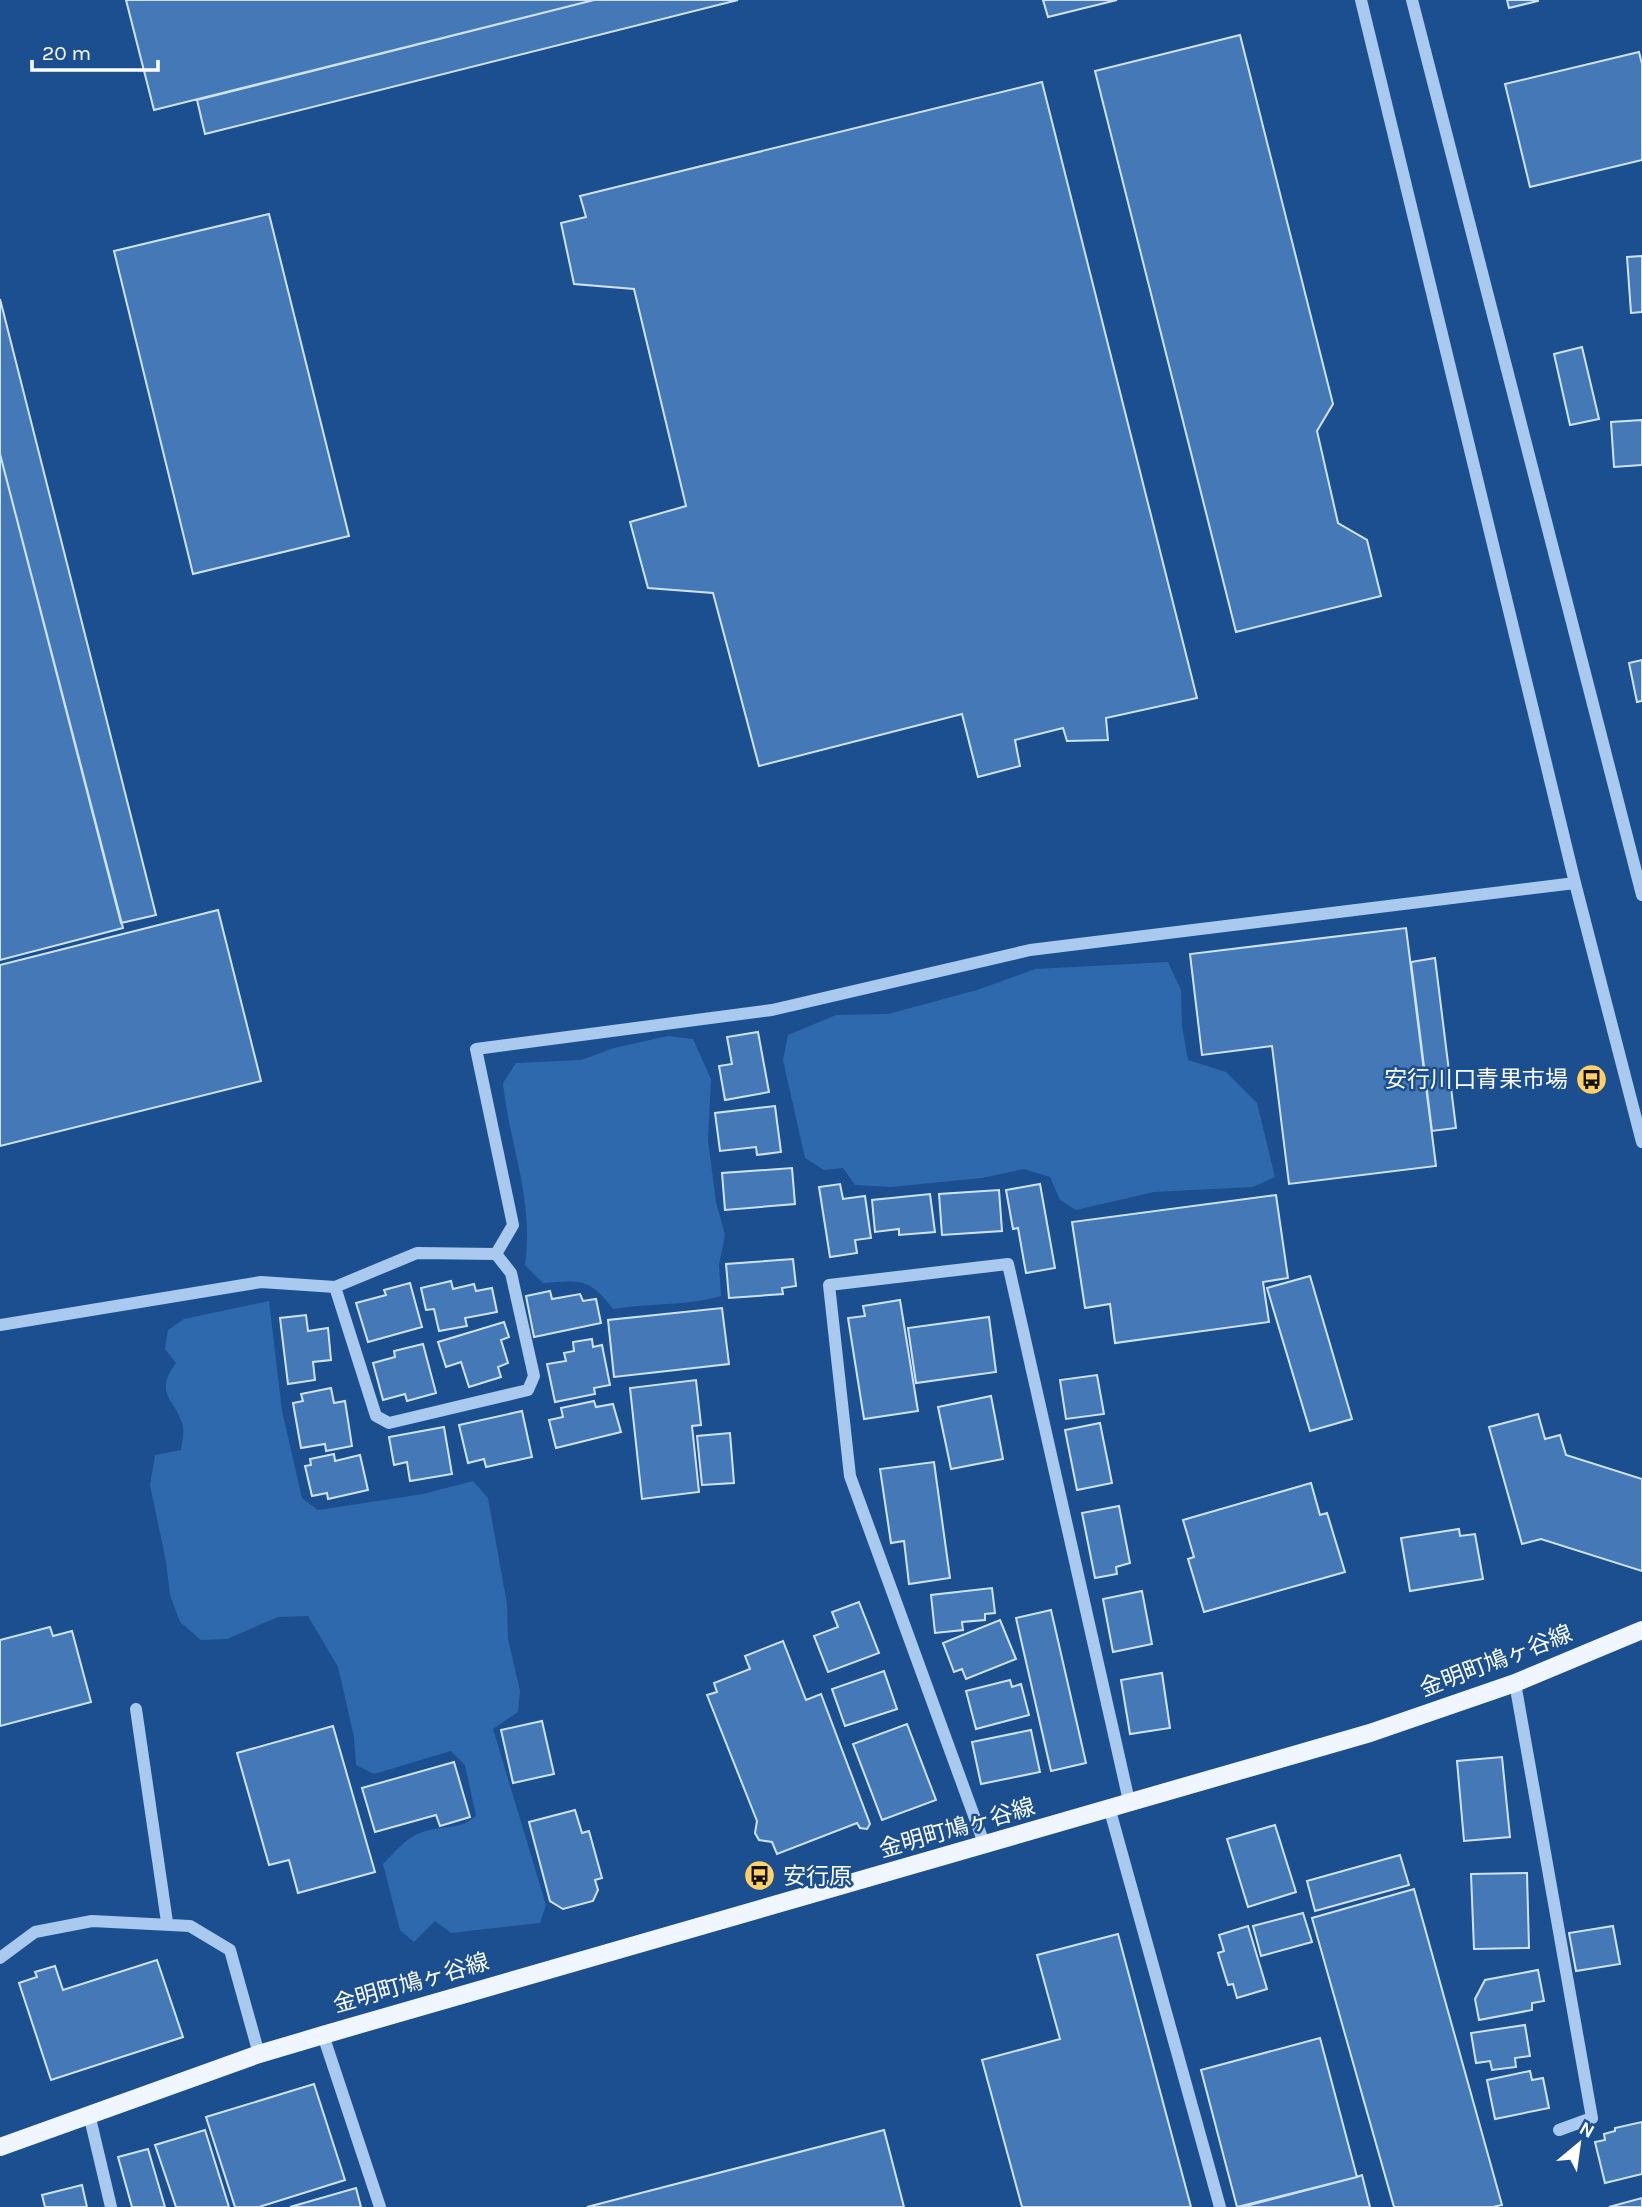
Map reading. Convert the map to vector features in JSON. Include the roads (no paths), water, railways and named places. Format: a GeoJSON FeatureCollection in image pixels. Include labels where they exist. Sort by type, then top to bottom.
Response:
{"type":"FeatureCollection","features":[{"type":"Feature","properties":{"kind":"main road","name":"金明町鳩ヶ谷線"},"geometry":{"type":"LineString","coordinates":[[0,2147],[259,2054],[1370,1733],[1515,1683],[1642,1630]]}},
{"type":"Feature","properties":{"kind":"street"},"geometry":{"type":"LineString","coordinates":[[1361,0],[1575,883],[1642,1142]]}},
{"type":"Feature","properties":{"kind":"street"},"geometry":{"type":"LineString","coordinates":[[1412,0],[1642,895]]}},
{"type":"Feature","properties":{"kind":"street"},"geometry":{"type":"LineString","coordinates":[[496,1254],[513,1225],[476,1049],[772,1010],[1030,950],[1575,883]]}},
{"type":"Feature","properties":{"kind":"street"},"geometry":{"type":"LineString","coordinates":[[0,1325],[261,1282],[335,1287],[417,1253],[496,1254]]}},
{"type":"Feature","properties":{"kind":"street"},"geometry":{"type":"LineString","coordinates":[[335,1287],[376,1416],[389,1423],[528,1390],[534,1376],[511,1273],[496,1254]]}},
{"type":"Feature","properties":{"kind":"street"},"geometry":{"type":"LineString","coordinates":[[985,1846],[850,1476],[829,1285],[1008,1264],[1129,1801]]}},
{"type":"Feature","properties":{"kind":"street"},"geometry":{"type":"LineString","coordinates":[[1515,1683],[1592,2119],[1559,2130]]}},
{"type":"Feature","properties":{"kind":"street"},"geometry":{"type":"LineString","coordinates":[[136,1709],[167,1922]]}},
{"type":"Feature","properties":{"kind":"street"},"geometry":{"type":"LineString","coordinates":[[1109,1807],[1220,2207]]}},
{"type":"Feature","properties":{"kind":"street"},"geometry":{"type":"LineString","coordinates":[[0,1958],[35,1932],[92,1921],[167,1922],[190,1926],[230,1950],[259,2054]]}},
{"type":"Feature","properties":{"kind":"street"},"geometry":{"type":"LineString","coordinates":[[323,2035],[380,2207]]}},
{"type":"Feature","properties":{"kind":"street"},"geometry":{"type":"LineString","coordinates":[[89,2114],[111,2207]]}},
{"type":"Feature","properties":{"kind":"place","name":"安行川口青果市場"},"geometry":{"type":"Point","coordinates":[1591,1079]}},
{"type":"Feature","properties":{"kind":"place","name":"安行原"},"geometry":{"type":"Point","coordinates":[760,1876]}}]}
